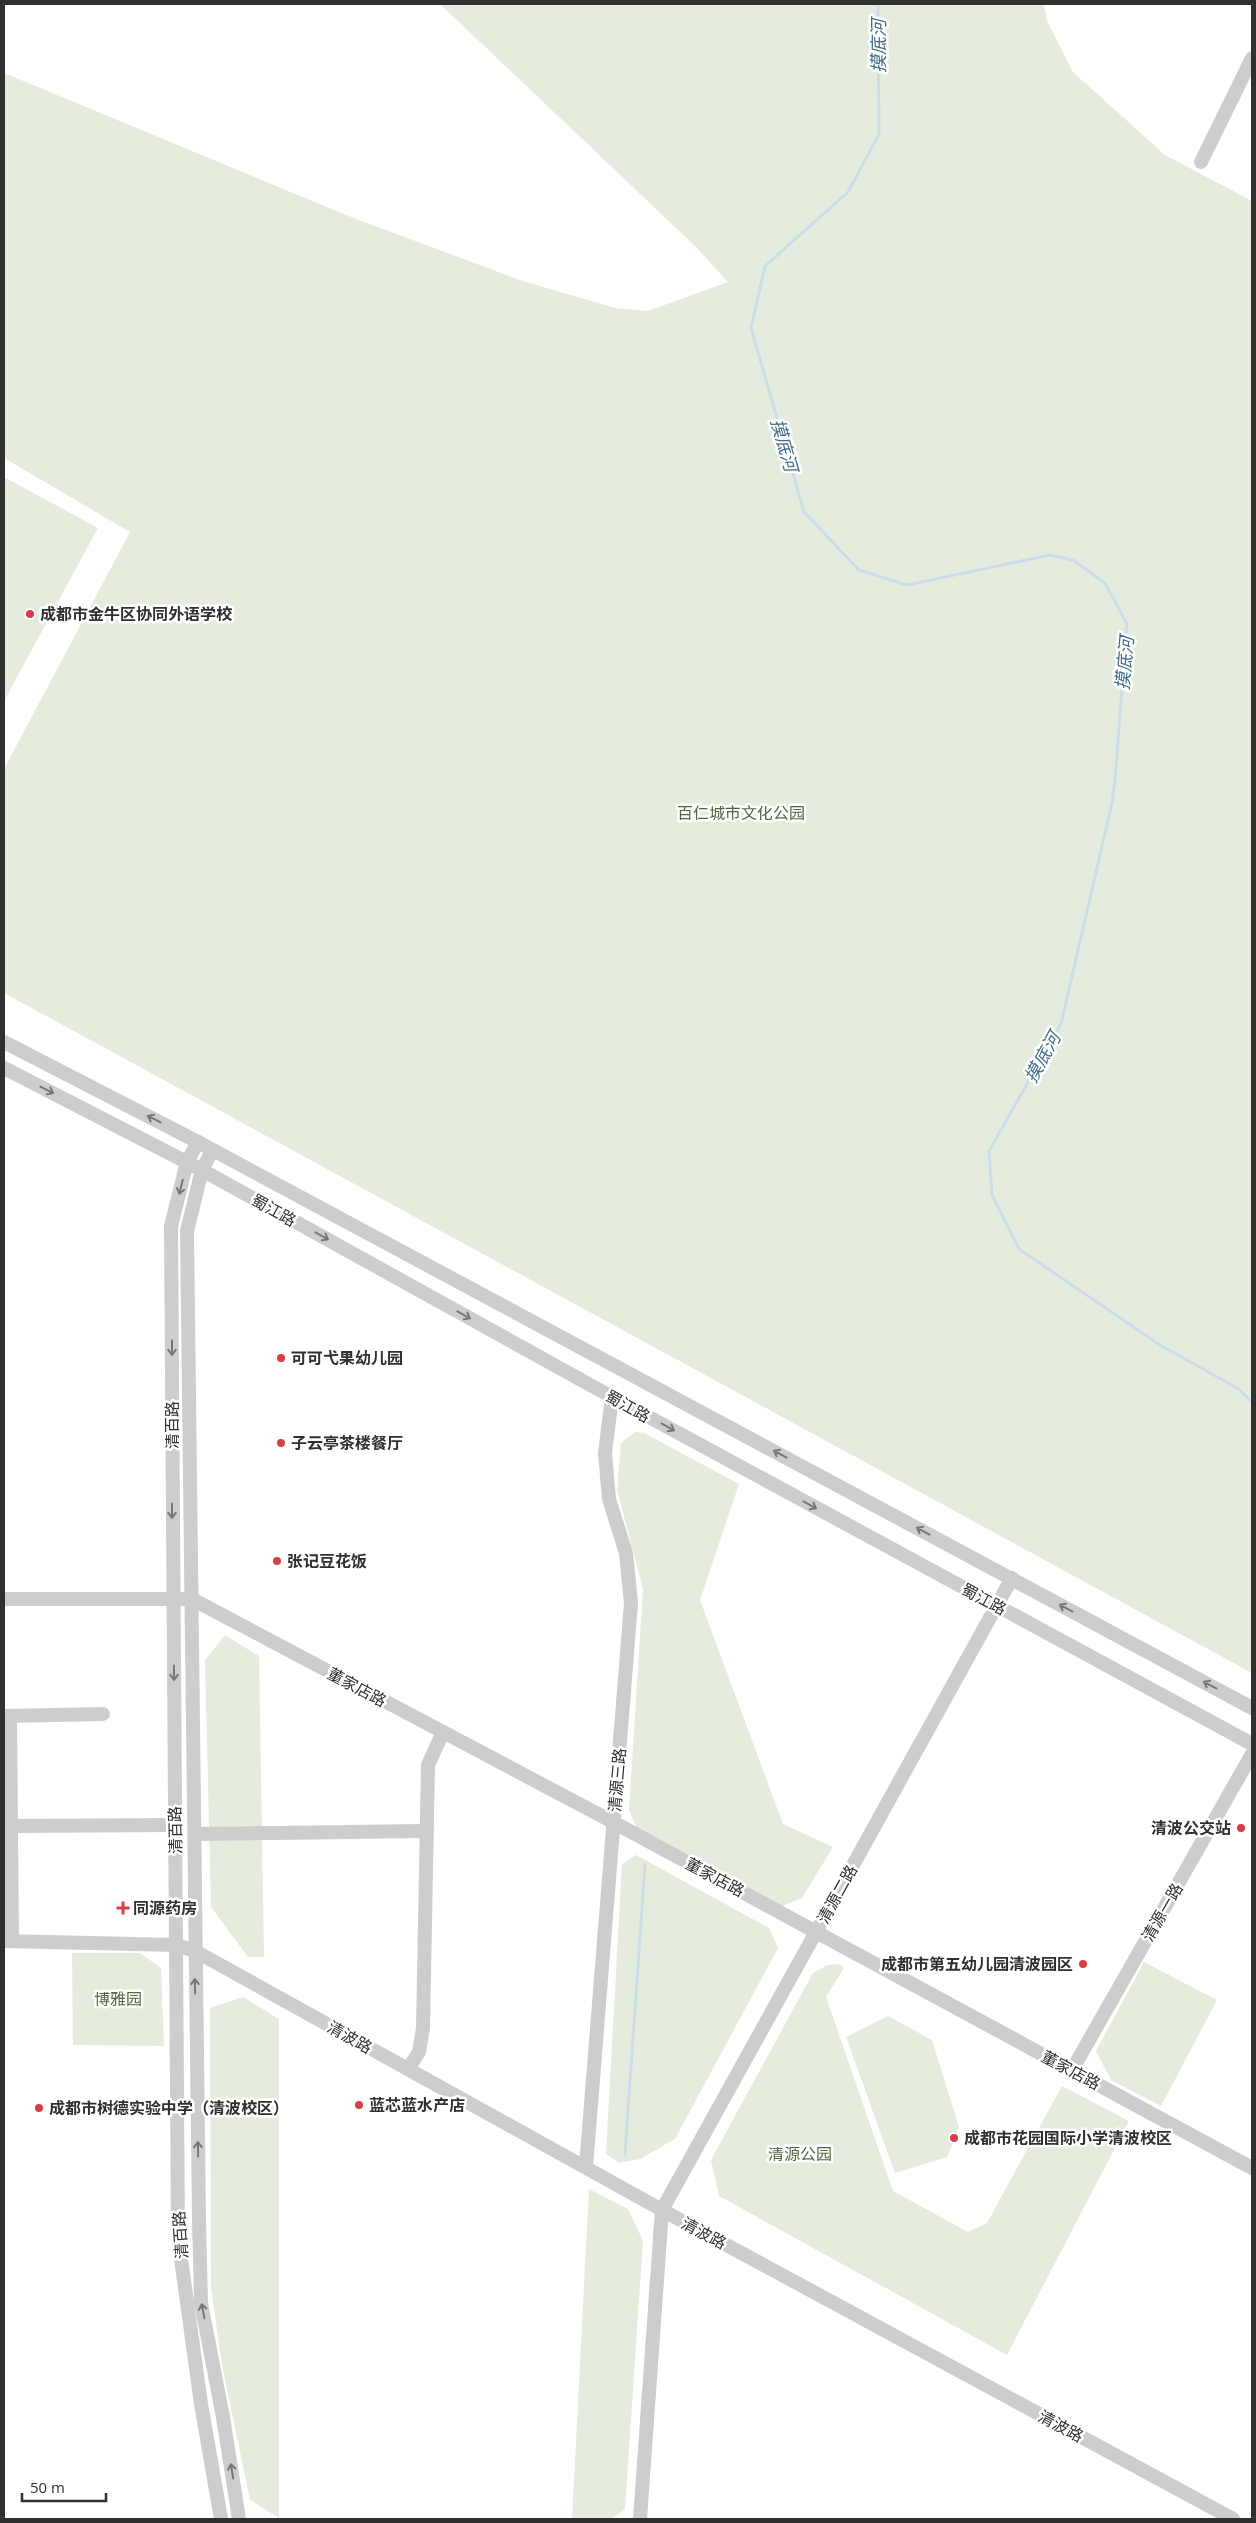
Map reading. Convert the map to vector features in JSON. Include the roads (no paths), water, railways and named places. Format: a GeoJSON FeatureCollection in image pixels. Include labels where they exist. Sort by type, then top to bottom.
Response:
{"type":"FeatureCollection","features":[{"type":"Feature","properties":{"kind":"street"},"geometry":{"type":"LineString","coordinates":[[1201,162],[1252,58]]}},
{"type":"Feature","properties":{"kind":"street","name":"蜀江路"},"geometry":{"type":"LineString","coordinates":[[4,1042],[198,1142],[1252,1708]]}},
{"type":"Feature","properties":{"kind":"street","name":"蜀江路"},"geometry":{"type":"LineString","coordinates":[[4,1068],[202,1170],[612,1397],[1252,1744]]}},
{"type":"Feature","properties":{"kind":"street","name":"清百路"},"geometry":{"type":"LineString","coordinates":[[198,1142],[187,1162],[171,1226],[178,2237],[200,2404],[221,2519]]}},
{"type":"Feature","properties":{"kind":"street","name":"清百路"},"geometry":{"type":"LineString","coordinates":[[212,1151],[202,1170],[187,1231],[201,2303],[223,2417],[239,2519]]}},
{"type":"Feature","properties":{"kind":"street","name":"清源三路"},"geometry":{"type":"LineString","coordinates":[[586,2167],[631,1603],[626,1553],[608,1499],[605,1453],[612,1397]]}},
{"type":"Feature","properties":{"kind":"street","name":"清源二路"},"geometry":{"type":"LineString","coordinates":[[662,2210],[1012,1578]]}},
{"type":"Feature","properties":{"kind":"street","name":"董家店路"},"geometry":{"type":"LineString","coordinates":[[4,1599],[192,1599],[613,1822],[1252,2168]]}},
{"type":"Feature","properties":{"kind":"street"},"geometry":{"type":"LineString","coordinates":[[8,1941],[7,1716],[104,1714]]}},
{"type":"Feature","properties":{"kind":"street"},"geometry":{"type":"LineString","coordinates":[[408,2069],[419,2052],[423,2028],[428,1765],[443,1732]]}},
{"type":"Feature","properties":{"kind":"street","name":"清源一路"},"geometry":{"type":"LineString","coordinates":[[1072,2070],[1252,1754]]}},
{"type":"Feature","properties":{"kind":"street"},"geometry":{"type":"LineString","coordinates":[[7,1826],[175,1825]]}},
{"type":"Feature","properties":{"kind":"street"},"geometry":{"type":"LineString","coordinates":[[195,1834],[426,1831]]}},
{"type":"Feature","properties":{"kind":"street","name":"清波路"},"geometry":{"type":"LineString","coordinates":[[8,1941],[177,1945],[195,1951],[662,2210],[1233,2519]]}},
{"type":"Feature","properties":{"kind":"street"},"geometry":{"type":"LineString","coordinates":[[640,2519],[662,2210]]}},
{"type":"Feature","properties":{"kind":"waterway","name":"摸底河"},"geometry":{"type":"LineString","coordinates":[[878,4],[879,134],[848,192],[765,266],[751,328],[804,512],[859,570],[907,585],[1050,555],[1073,560],[1105,583],[1127,624],[1112,803],[1061,1024],[989,1151],[992,1195],[1019,1249],[1160,1345],[1239,1389],[1252,1402]]}},
{"type":"Feature","properties":{"kind":"waterway"},"geometry":{"type":"LineString","coordinates":[[625,2154],[645,1865]]}},
{"type":"Feature","properties":{"kind":"place","name":"成都市金牛区协同外语学校"},"geometry":{"type":"Point","coordinates":[30,614]}},
{"type":"Feature","properties":{"kind":"place","name":"可可弋果幼儿园"},"geometry":{"type":"Point","coordinates":[281,1358]}},
{"type":"Feature","properties":{"kind":"place","name":"子云亭茶楼餐厅"},"geometry":{"type":"Point","coordinates":[281,1443]}},
{"type":"Feature","properties":{"kind":"place","name":"张记豆花饭"},"geometry":{"type":"Point","coordinates":[277,1561]}},
{"type":"Feature","properties":{"kind":"place","name":"清波公交站"},"geometry":{"type":"Point","coordinates":[1241,1828]}},
{"type":"Feature","properties":{"kind":"place","name":"同源药房"},"geometry":{"type":"Point","coordinates":[123,1908]}},
{"type":"Feature","properties":{"kind":"place","name":"成都市第五幼儿园清波园区"},"geometry":{"type":"Point","coordinates":[1083,1964]}},
{"type":"Feature","properties":{"kind":"place","name":"蓝芯蓝水产店"},"geometry":{"type":"Point","coordinates":[359,2105]}},
{"type":"Feature","properties":{"kind":"place","name":"成都市树德实验中学（清波校区）"},"geometry":{"type":"Point","coordinates":[39,2108]}},
{"type":"Feature","properties":{"kind":"place","name":"成都市花园国际小学清波校区"},"geometry":{"type":"Point","coordinates":[954,2138]}},
{"type":"Feature","properties":{"kind":"park label","name":"百仁城市文化公园"},"geometry":{"type":"Point","coordinates":[741,813]}},
{"type":"Feature","properties":{"kind":"park label","name":"博雅园"},"geometry":{"type":"Point","coordinates":[118,1999]}},
{"type":"Feature","properties":{"kind":"park label","name":"清源公园"},"geometry":{"type":"Point","coordinates":[800,2154]}}]}
